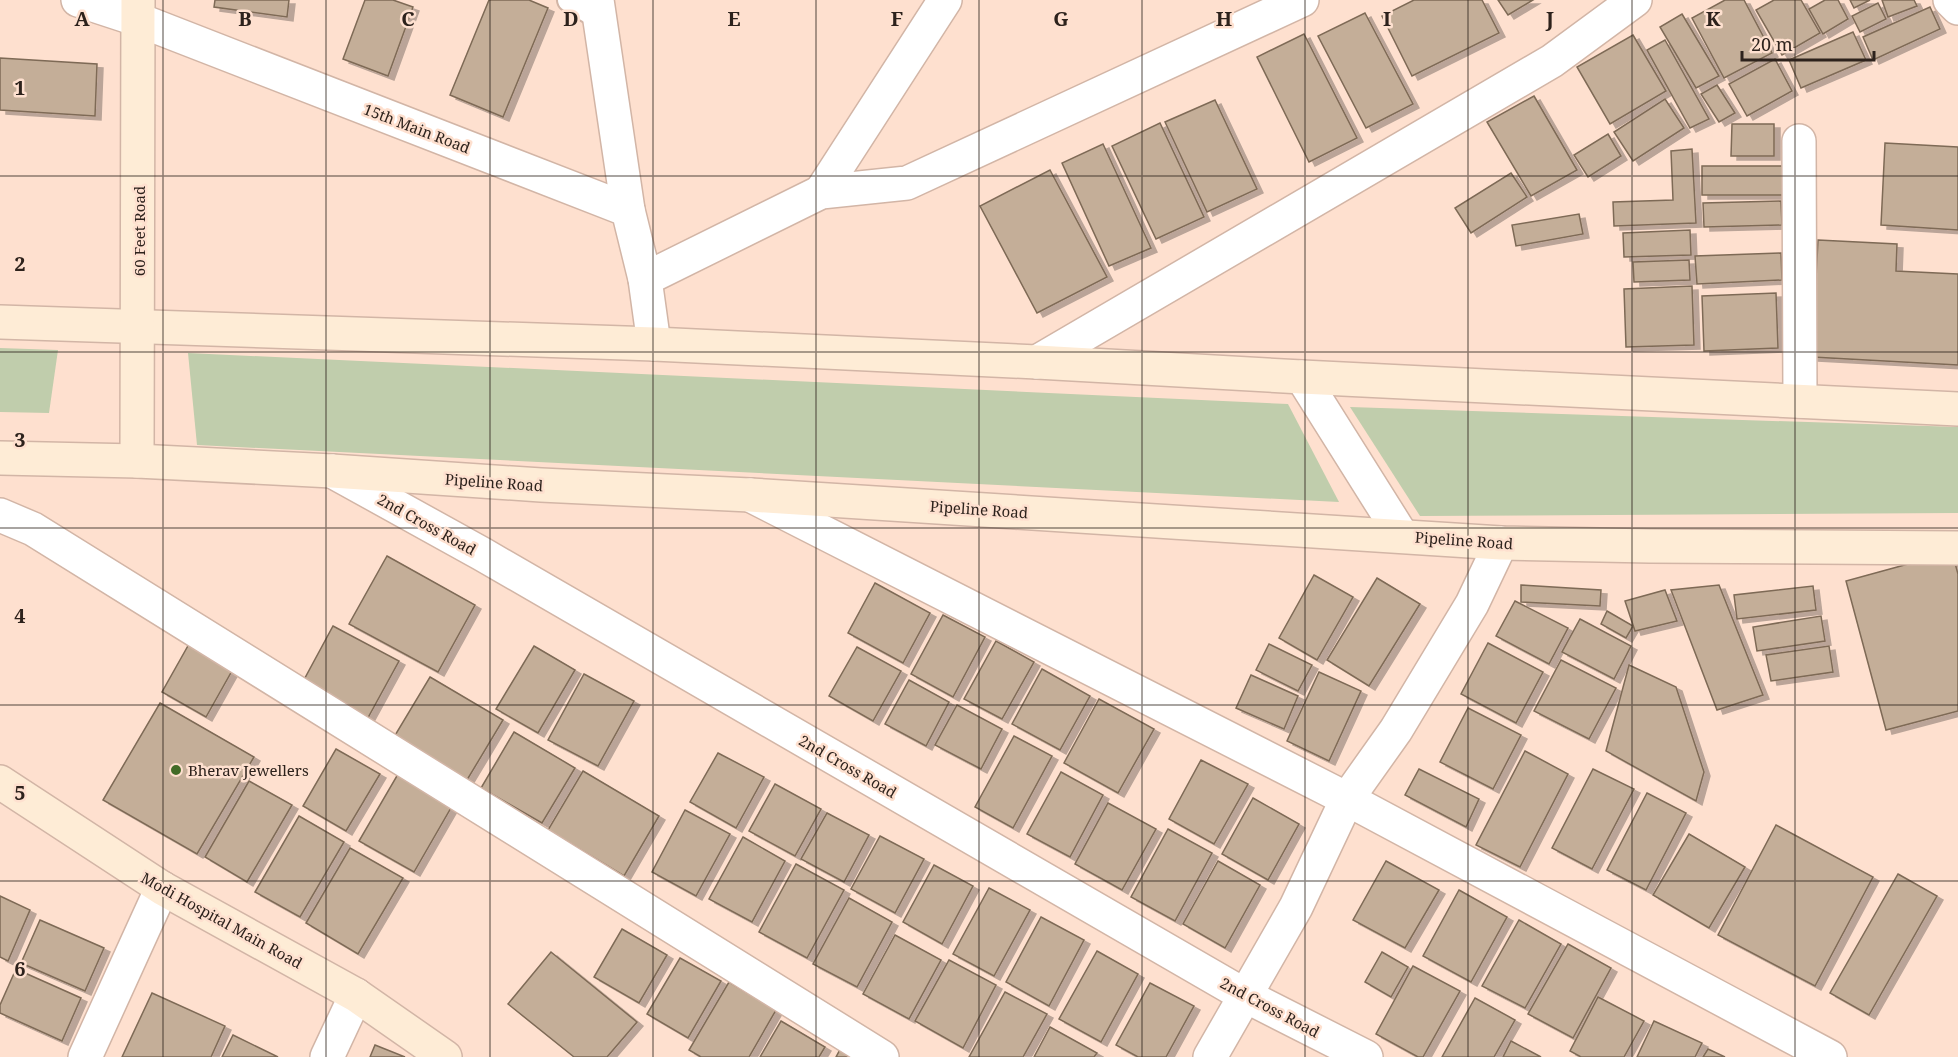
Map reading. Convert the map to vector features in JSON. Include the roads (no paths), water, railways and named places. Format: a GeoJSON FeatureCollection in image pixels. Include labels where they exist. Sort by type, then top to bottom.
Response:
{"type":"FeatureCollection","features":[{"type":"Feature","properties":{"kind":"main road","name":"60 Feet Road"},"geometry":{"type":"LineString","coordinates":[[137,461],[139,10]]}},
{"type":"Feature","properties":{"kind":"main road"},"geometry":{"type":"LineString","coordinates":[[0,322],[654,344],[1958,409]]}},
{"type":"Feature","properties":{"kind":"main road","name":"Pipeline Road"},"geometry":{"type":"LineString","coordinates":[[0,458],[137,461],[332,471],[1501,543],[1958,548]]}},
{"type":"Feature","properties":{"kind":"main road","name":"Modi Hospital Main Road"},"geometry":{"type":"LineString","coordinates":[[0,782],[162,888],[356,995],[445,1057]]}},
{"type":"Feature","properties":{"kind":"street","name":"15th Main Road"},"geometry":{"type":"LineString","coordinates":[[78,0],[139,10],[628,210]]}},
{"type":"Feature","properties":{"kind":"street"},"geometry":{"type":"LineString","coordinates":[[821,192],[945,0]]}},
{"type":"Feature","properties":{"kind":"street"},"geometry":{"type":"LineString","coordinates":[[645,279],[821,192],[907,183],[1302,0]]}},
{"type":"Feature","properties":{"kind":"street"},"geometry":{"type":"LineString","coordinates":[[1037,362],[1552,61],[1600,10],[1635,0]]}},
{"type":"Feature","properties":{"kind":"street"},"geometry":{"type":"LineString","coordinates":[[1950,0],[1958,8]]}},
{"type":"Feature","properties":{"kind":"street"},"geometry":{"type":"LineString","coordinates":[[599,10],[628,210],[645,279],[654,344]]}},
{"type":"Feature","properties":{"kind":"street"},"geometry":{"type":"LineString","coordinates":[[1798,141],[1800,401]]}},
{"type":"Feature","properties":{"kind":"street"},"geometry":{"type":"LineString","coordinates":[[1302,377],[1402,536]]}},
{"type":"Feature","properties":{"kind":"street","name":"2nd Cross Road"},"geometry":{"type":"LineString","coordinates":[[332,471],[492,560],[1246,996],[1366,1057]]}},
{"type":"Feature","properties":{"kind":"street"},"geometry":{"type":"LineString","coordinates":[[750,495],[1347,799],[1830,1057]]}},
{"type":"Feature","properties":{"kind":"street"},"geometry":{"type":"LineString","coordinates":[[0,515],[44,535],[882,1057]]}},
{"type":"Feature","properties":{"kind":"street"},"geometry":{"type":"LineString","coordinates":[[1210,1057],[1296,907],[1347,799],[1396,730],[1472,604],[1501,543]]}},
{"type":"Feature","properties":{"kind":"street"},"geometry":{"type":"LineString","coordinates":[[85,1057],[162,888]]}},
{"type":"Feature","properties":{"kind":"street"},"geometry":{"type":"LineString","coordinates":[[327,1057],[356,995]]}},
{"type":"Feature","properties":{"kind":"lane"},"geometry":{"type":"LineString","coordinates":[[569,0],[599,10]]}},
{"type":"Feature","properties":{"kind":"place","name":"Bherav Jewellers"},"geometry":{"type":"Point","coordinates":[176,770]}}]}
